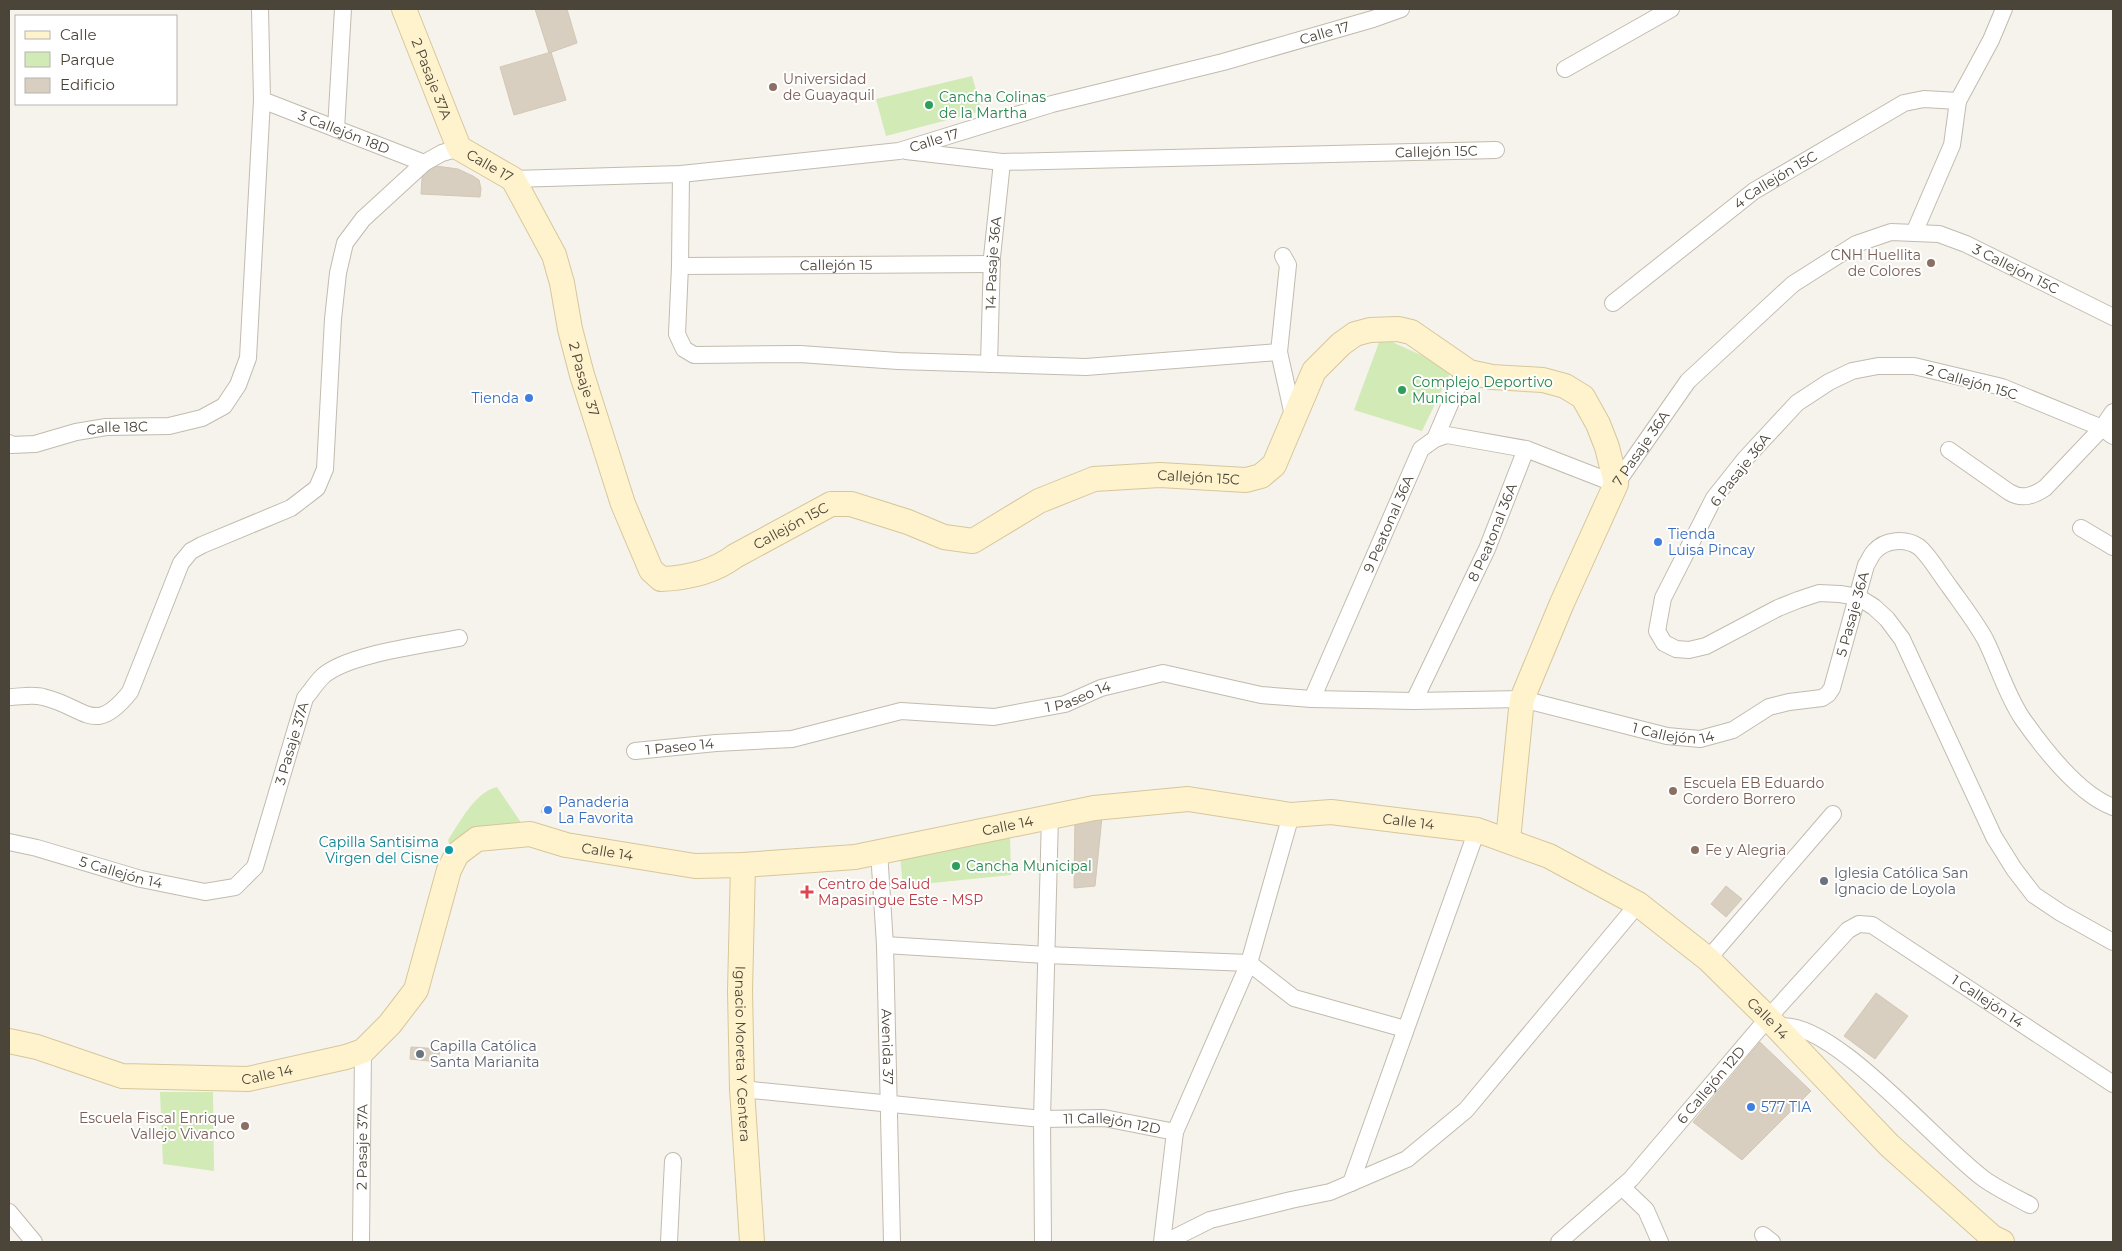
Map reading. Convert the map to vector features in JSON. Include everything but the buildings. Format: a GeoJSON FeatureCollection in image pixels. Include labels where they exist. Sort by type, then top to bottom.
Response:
{"type":"FeatureCollection","features":[{"type":"Feature","properties":{"kind":"street"},"geometry":{"type":"LineString","coordinates":[[260,9],[262,100]]}},
{"type":"Feature","properties":{"kind":"street"},"geometry":{"type":"LineString","coordinates":[[336,129],[343,9]]}},
{"type":"Feature","properties":{"kind":"street","name":"2 Pasaje 37A"},"geometry":{"type":"LineString","coordinates":[[404,9],[459,148]]}},
{"type":"Feature","properties":{"kind":"street","name":"Calle 17"},"geometry":{"type":"LineString","coordinates":[[459,148],[512,179],[681,174],[899,150],[1052,104],[1232,60],[1401,9]]}},
{"type":"Feature","properties":{"kind":"street"},"geometry":{"type":"LineString","coordinates":[[1564,69],[1671,9]]}},
{"type":"Feature","properties":{"kind":"street"},"geometry":{"type":"LineString","coordinates":[[1914,234],[1952,145],[1958,101],[2002,9]]}},
{"type":"Feature","properties":{"kind":"street","name":"4 Callejón 15C"},"geometry":{"type":"LineString","coordinates":[[1613,302],[1754,191],[1904,103],[1924,99],[1958,101]]}},
{"type":"Feature","properties":{"kind":"street","name":"3 Callejón 18D"},"geometry":{"type":"LineString","coordinates":[[262,100],[424,163]]}},
{"type":"Feature","properties":{"kind":"street","name":"Calle 18C"},"geometry":{"type":"LineString","coordinates":[[9,443],[12,445],[35,444],[76,432],[106,427],[169,426],[202,418],[224,406],[238,385],[248,358],[262,100]]}},
{"type":"Feature","properties":{"kind":"street"},"geometry":{"type":"LineString","coordinates":[[9,697],[41,696],[66,704],[90,716],[104,716],[118,708],[130,692],[181,563],[191,552],[202,545],[291,508],[317,488],[325,469],[333,320],[338,273],[345,243],[362,219],[424,163],[442,153],[459,148]]}},
{"type":"Feature","properties":{"kind":"street","name":"Callejón 15C"},"geometry":{"type":"LineString","coordinates":[[899,150],[1002,162],[1496,150]]}},
{"type":"Feature","properties":{"kind":"street","name":"14 Pasaje 36A"},"geometry":{"type":"LineString","coordinates":[[989,364],[992,264],[1002,162]]}},
{"type":"Feature","properties":{"kind":"street"},"geometry":{"type":"LineString","coordinates":[[681,174],[677,334],[684,349],[694,355],[800,354],[898,361],[1086,368],[1278,352]]}},
{"type":"Feature","properties":{"kind":"street","name":"2 Pasaje 37"},"geometry":{"type":"LineString","coordinates":[[512,179],[554,255],[562,282],[570,329],[582,375],[623,504],[651,570],[661,579]]}},
{"type":"Feature","properties":{"kind":"street","name":"7 Pasaje 36A"},"geometry":{"type":"LineString","coordinates":[[1508,840],[1522,699],[1562,603],[1616,484],[1688,381],[1793,284],[1856,244],[1891,232],[1914,234]]}},
{"type":"Feature","properties":{"kind":"street","name":"3 Callejón 15C"},"geometry":{"type":"LineString","coordinates":[[1914,234],[1939,234],[1966,244],[2113,317]]}},
{"type":"Feature","properties":{"kind":"street"},"geometry":{"type":"LineString","coordinates":[[1283,256],[1288,265],[1278,352],[1294,420]]}},
{"type":"Feature","properties":{"kind":"street","name":"Callejón 15"},"geometry":{"type":"LineString","coordinates":[[680,266],[992,264]]}},
{"type":"Feature","properties":{"kind":"street","name":"Callejón 15C"},"geometry":{"type":"LineString","coordinates":[[661,579],[674,579],[723,565],[735,556],[831,504],[851,504],[908,522],[944,537],[973,541],[1039,501],[1094,479],[1160,475],[1246,480],[1261,476],[1274,465],[1314,371],[1341,344],[1355,334],[1384,328],[1410,332],[1466,370],[1492,377],[1542,380],[1565,386],[1583,397],[1598,424],[1607,447],[1616,484]]}},
{"type":"Feature","properties":{"kind":"street","name":"2 Callejón 15C"},"geometry":{"type":"LineString","coordinates":[[1852,370],[1878,366],[1914,366],[2002,387],[2108,432]]}},
{"type":"Feature","properties":{"kind":"street"},"geometry":{"type":"LineString","coordinates":[[1435,439],[1466,370]]}},
{"type":"Feature","properties":{"kind":"street","name":"6 Pasaje 36A"},"geometry":{"type":"LineString","coordinates":[[1852,370],[1829,382],[1797,403],[1745,459],[1714,498],[1663,598],[1657,631],[1664,643],[1676,649],[1689,650],[1706,646],[1778,608],[1819,593],[1840,594],[1858,598]]}},
{"type":"Feature","properties":{"kind":"street"},"geometry":{"type":"LineString","coordinates":[[1949,450],[2008,492],[2015,496],[2026,497],[2036,494],[2045,488],[2108,432],[2113,412]]}},
{"type":"Feature","properties":{"kind":"street"},"geometry":{"type":"LineString","coordinates":[[1435,439],[1447,434],[1526,450],[1616,484]]}},
{"type":"Feature","properties":{"kind":"street","name":"9 Peatonal 36A"},"geometry":{"type":"LineString","coordinates":[[1312,699],[1421,449],[1435,439]]}},
{"type":"Feature","properties":{"kind":"street","name":"8 Peatonal 36A"},"geometry":{"type":"LineString","coordinates":[[1414,701],[1487,549],[1526,450]]}},
{"type":"Feature","properties":{"kind":"street"},"geometry":{"type":"LineString","coordinates":[[2081,528],[2113,547]]}},
{"type":"Feature","properties":{"kind":"street","name":"5 Pasaje 36A"},"geometry":{"type":"LineString","coordinates":[[1822,698],[1832,688],[1866,565],[1874,552],[1884,544],[1897,541],[1909,542],[1920,548],[1984,638],[2021,716],[2048,753],[2075,780],[2102,802],[2113,807]]}},
{"type":"Feature","properties":{"kind":"street"},"geometry":{"type":"LineString","coordinates":[[1858,598],[1874,607],[1902,639],[1994,837],[2014,870],[2034,896],[2113,942]]}},
{"type":"Feature","properties":{"kind":"street","name":"3 Pasaje 37A"},"geometry":{"type":"LineString","coordinates":[[234,887],[254,867],[305,698],[324,676],[350,663],[378,653],[459,638]]}},
{"type":"Feature","properties":{"kind":"street","name":"1 Paseo 14"},"geometry":{"type":"LineString","coordinates":[[635,751],[716,743],[792,739],[901,711],[994,717],[1064,704],[1101,688],[1163,673],[1261,695],[1312,699],[1414,701],[1522,699]]}},
{"type":"Feature","properties":{"kind":"street","name":"1 Callejón 14"},"geometry":{"type":"LineString","coordinates":[[1522,699],[1667,736],[1700,739],[1733,730],[1769,707],[1788,702],[1822,698]]}},
{"type":"Feature","properties":{"kind":"street","name":"Calle 14"},"geometry":{"type":"LineString","coordinates":[[9,1041],[37,1047],[122,1076],[248,1079],[346,1057],[363,1051],[390,1024],[416,990],[449,870],[457,854],[477,839],[530,834],[566,845],[695,866],[743,865],[856,857],[1094,808],[1188,799],[1290,815],[1331,812],[1477,830],[1549,856],[1638,904],[1708,959],[1773,1022],[1889,1145],[1992,1237],[2002,1242]]}},
{"type":"Feature","properties":{"kind":"street"},"geometry":{"type":"LineString","coordinates":[[1708,959],[1833,814]]}},
{"type":"Feature","properties":{"kind":"street","name":"11 Callejón 12D"},"geometry":{"type":"LineString","coordinates":[[742,1089],[1042,1119],[1104,1118],[1175,1132],[1249,963],[1290,815]]}},
{"type":"Feature","properties":{"kind":"street"},"geometry":{"type":"LineString","coordinates":[[1043,1242],[1042,1119],[1050,816]]}},
{"type":"Feature","properties":{"kind":"street"},"geometry":{"type":"LineString","coordinates":[[1351,1183],[1477,830]]}},
{"type":"Feature","properties":{"kind":"street","name":"5 Callejón 14"},"geometry":{"type":"LineString","coordinates":[[9,842],[37,848],[141,879],[205,892],[234,887]]}},
{"type":"Feature","properties":{"kind":"street","name":"Avenida 37"},"geometry":{"type":"LineString","coordinates":[[879,851],[885,946],[892,1242]]}},
{"type":"Feature","properties":{"kind":"street","name":"Ignacio Moreta Y Centera"},"geometry":{"type":"LineString","coordinates":[[743,865],[740,991],[742,1089],[752,1242]]}},
{"type":"Feature","properties":{"kind":"street"},"geometry":{"type":"LineString","coordinates":[[1164,1242],[1210,1220],[1330,1192],[1406,1159],[1466,1110],[1638,904]]}},
{"type":"Feature","properties":{"kind":"street","name":"1 Callejón 14"},"geometry":{"type":"LineString","coordinates":[[1860,924],[1872,925],[2113,1084]]}},
{"type":"Feature","properties":{"kind":"street","name":"6 Callejón 12D"},"geometry":{"type":"LineString","coordinates":[[1559,1242],[1622,1187],[1773,1022],[1848,930],[1860,924]]}},
{"type":"Feature","properties":{"kind":"street"},"geometry":{"type":"LineString","coordinates":[[885,946],[1249,963],[1294,998],[1405,1029]]}},
{"type":"Feature","properties":{"kind":"street"},"geometry":{"type":"LineString","coordinates":[[1773,1022],[1792,1025],[1832,1044],[1857,1063],[1983,1179],[2030,1206]]}},
{"type":"Feature","properties":{"kind":"street","name":"2 Pasaje 37A"},"geometry":{"type":"LineString","coordinates":[[361,1242],[363,1051]]}},
{"type":"Feature","properties":{"kind":"street"},"geometry":{"type":"LineString","coordinates":[[1164,1242],[1175,1132]]}},
{"type":"Feature","properties":{"kind":"street"},"geometry":{"type":"LineString","coordinates":[[669,1242],[673,1161]]}},
{"type":"Feature","properties":{"kind":"street"},"geometry":{"type":"LineString","coordinates":[[1622,1187],[1646,1210],[1660,1242]]}},
{"type":"Feature","properties":{"kind":"street"},"geometry":{"type":"LineString","coordinates":[[9,1212],[34,1242]]}},
{"type":"Feature","properties":{"kind":"green space","name":"Cancha Colinas de la Martha"},"geometry":{"type":"Polygon","coordinates":[[[972,76],[982,111],[886,136],[876,99],[972,76]]]}},
{"type":"Feature","properties":{"kind":"green space","name":"Complejo Deportivo Municipal"},"geometry":{"type":"Polygon","coordinates":[[[1381,337],[1452,369],[1422,431],[1354,410],[1381,337]]]}},
{"type":"Feature","properties":{"kind":"green space"},"geometry":{"type":"Polygon","coordinates":[[[497,787],[520,821],[520,825],[516,827],[482,827],[470,832],[454,846],[449,843],[448,840],[475,801],[489,790],[497,787]]]}},
{"type":"Feature","properties":{"kind":"green space","name":"Cancha Municipal"},"geometry":{"type":"Polygon","coordinates":[[[1010,837],[1011,875],[903,886],[900,857],[1010,837]]]}},
{"type":"Feature","properties":{"kind":"green space"},"geometry":{"type":"Polygon","coordinates":[[[160,1092],[213,1092],[214,1171],[163,1164],[160,1092]]]}},
{"type":"Feature","properties":{"kind":"place","name":"Universidad de Guayaquil"},"geometry":{"type":"Point","coordinates":[773,87]}},
{"type":"Feature","properties":{"kind":"place","name":"Cancha Colinas de la Martha"},"geometry":{"type":"Point","coordinates":[929,105]}},
{"type":"Feature","properties":{"kind":"place","name":"CNH Huellita de Colores"},"geometry":{"type":"Point","coordinates":[1931,263]}},
{"type":"Feature","properties":{"kind":"place","name":"Complejo Deportivo Municipal"},"geometry":{"type":"Point","coordinates":[1402,390]}},
{"type":"Feature","properties":{"kind":"place","name":"Tienda"},"geometry":{"type":"Point","coordinates":[529,398]}},
{"type":"Feature","properties":{"kind":"place","name":"Tienda Luisa Pincay"},"geometry":{"type":"Point","coordinates":[1658,542]}},
{"type":"Feature","properties":{"kind":"place","name":"Escuela EB Eduardo Cordero Borrero"},"geometry":{"type":"Point","coordinates":[1673,791]}},
{"type":"Feature","properties":{"kind":"place","name":"Panaderia La Favorita"},"geometry":{"type":"Point","coordinates":[548,810]}},
{"type":"Feature","properties":{"kind":"place","name":"Capilla Santisima Virgen del Cisne"},"geometry":{"type":"Point","coordinates":[449,850]}},
{"type":"Feature","properties":{"kind":"place","name":"Fe y Alegria"},"geometry":{"type":"Point","coordinates":[1695,850]}},
{"type":"Feature","properties":{"kind":"place","name":"Cancha Municipal"},"geometry":{"type":"Point","coordinates":[956,866]}},
{"type":"Feature","properties":{"kind":"place","name":"Iglesia Católica San Ignacio de Loyola"},"geometry":{"type":"Point","coordinates":[1824,881]}},
{"type":"Feature","properties":{"kind":"place","name":"Centro de Salud Mapasingue Este - MSP"},"geometry":{"type":"Point","coordinates":[807,892]}},
{"type":"Feature","properties":{"kind":"place","name":"Capilla Católica Santa Marianita"},"geometry":{"type":"Point","coordinates":[420,1054]}},
{"type":"Feature","properties":{"kind":"place","name":"577 TIA"},"geometry":{"type":"Point","coordinates":[1751,1107]}},
{"type":"Feature","properties":{"kind":"place","name":"Escuela Fiscal Enrique Vallejo Vivanco"},"geometry":{"type":"Point","coordinates":[245,1126]}}]}
